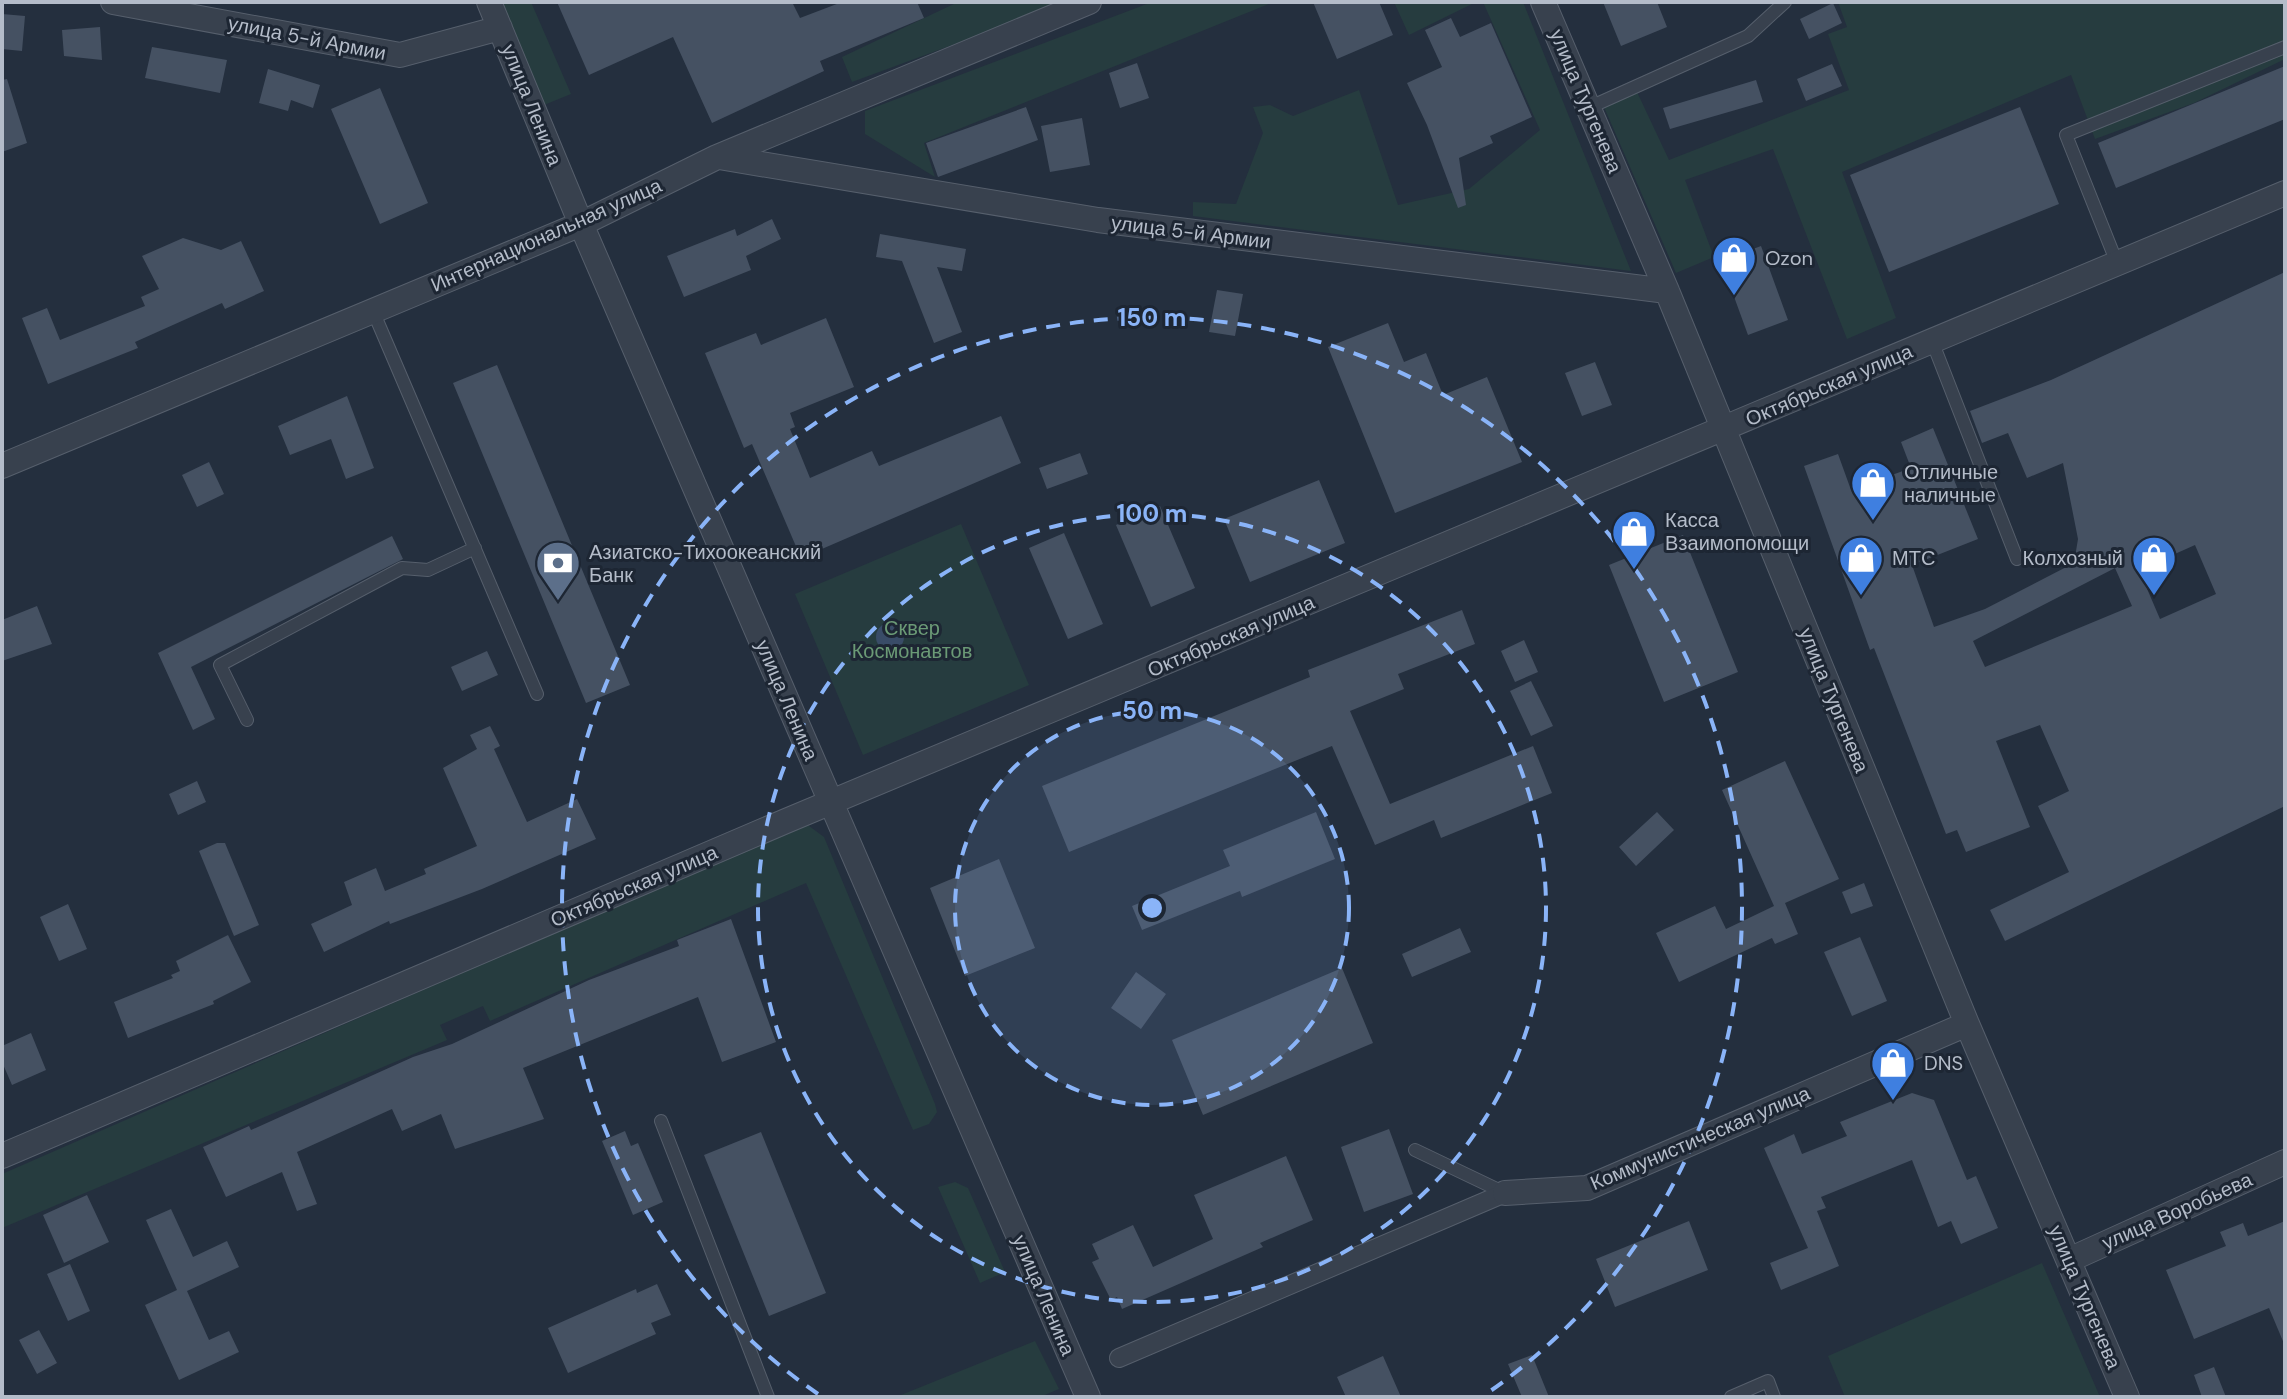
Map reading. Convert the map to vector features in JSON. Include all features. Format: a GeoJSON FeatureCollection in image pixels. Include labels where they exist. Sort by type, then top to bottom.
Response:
{"type":"FeatureCollection","features":[{"type":"Feature","properties":{"kind":"street","name":"улица 5-й Армии"},"geometry":{"type":"LineString","coordinates":[[113,2],[400,55],[500,28]]}},
{"type":"Feature","properties":{"kind":"street","name":"улица Ленина"},"geometry":{"type":"LineString","coordinates":[[489,2],[581,224],[1088,1397]]}},
{"type":"Feature","properties":{"kind":"street","name":"Интернациональная улица"},"geometry":{"type":"LineString","coordinates":[[2,466],[581,224],[717,157],[1089,2]]}},
{"type":"Feature","properties":{"kind":"street","name":"улица Тургенева"},"geometry":{"type":"LineString","coordinates":[[1543,2],[1667,291],[1967,1024],[2127,1397]]}},
{"type":"Feature","properties":{"kind":"street","name":"улица 5-й Армии"},"geometry":{"type":"LineString","coordinates":[[717,157],[1098,220],[1667,291]]}},
{"type":"Feature","properties":{"kind":"street","name":"Октябрьская улица"},"geometry":{"type":"LineString","coordinates":[[2,1156],[831,803],[2285,193]]}},
{"type":"Feature","properties":{"kind":"street","name":"Коммунистическая улица"},"geometry":{"type":"LineString","coordinates":[[1119,1358],[1505,1193],[1587,1188],[1967,1024]]}},
{"type":"Feature","properties":{"kind":"street","name":"улица Воробьева"},"geometry":{"type":"LineString","coordinates":[[2069,1260],[2285,1162]]}},
{"type":"Feature","properties":{"kind":"lane"},"geometry":{"type":"LineString","coordinates":[[1588,108],[1748,36],[1785,2]]}},
{"type":"Feature","properties":{"kind":"lane"},"geometry":{"type":"LineString","coordinates":[[2117,263],[2066,135],[2285,47]]}},
{"type":"Feature","properties":{"kind":"lane"},"geometry":{"type":"LineString","coordinates":[[373,311],[537,694]]}},
{"type":"Feature","properties":{"kind":"lane"},"geometry":{"type":"LineString","coordinates":[[1932,341],[2017,559]]}},
{"type":"Feature","properties":{"kind":"lane"},"geometry":{"type":"LineString","coordinates":[[247,720],[220,665],[402,568],[428,570],[475,548]]}},
{"type":"Feature","properties":{"kind":"lane"},"geometry":{"type":"LineString","coordinates":[[661,1121],[768,1397]]}},
{"type":"Feature","properties":{"kind":"lane"},"geometry":{"type":"LineString","coordinates":[[1415,1150],[1505,1193]]}},
{"type":"Feature","properties":{"kind":"lane"},"geometry":{"type":"LineString","coordinates":[[1731,1397],[1768,1381],[1774,1397]]}},
{"type":"Feature","properties":{"kind":"green space"},"geometry":{"type":"Polygon","coordinates":[[[500,2],[531,2],[571,94],[544,105],[500,2]]]}},
{"type":"Feature","properties":{"kind":"green space"},"geometry":{"type":"Polygon","coordinates":[[[958,2],[1069,2],[852,82],[842,57],[958,2]]]}},
{"type":"Feature","properties":{"kind":"green space"},"geometry":{"type":"Polygon","coordinates":[[[1152,2],[1274,2],[924,143],[935,177],[865,134],[865,111],[1152,2]]]}},
{"type":"Feature","properties":{"kind":"green space"},"geometry":{"type":"Polygon","coordinates":[[[1394,2],[1476,2],[1409,35],[1394,2]]]}},
{"type":"Feature","properties":{"kind":"green space"},"geometry":{"type":"Polygon","coordinates":[[[1483,2],[1523,2],[1631,271],[1193,216],[1193,202],[1236,204],[1263,133],[1253,107],[1270,105],[1293,116],[1359,90],[1398,205],[1469,189],[1540,130],[1483,2]]]}},
{"type":"Feature","properties":{"kind":"green space"},"geometry":{"type":"Polygon","coordinates":[[[1838,2],[2285,2],[2285,59],[2194,103],[2095,139],[2071,75],[1842,172],[1896,318],[1847,339],[1773,149],[1685,180],[1714,257],[1676,273],[1604,107],[1637,92],[1669,160],[1849,90],[1828,34],[1847,27],[1838,2]]]}},
{"type":"Feature","properties":{"kind":"green space","name":"Сквер Космонавтов"},"geometry":{"type":"Polygon","coordinates":[[[961,524],[1029,685],[863,755],[795,594],[961,524]]]}},
{"type":"Feature","properties":{"kind":"green space"},"geometry":{"type":"Polygon","coordinates":[[[805,823],[824,837],[935,1104],[937,1112],[929,1124],[913,1130],[806,883],[490,1021],[483,1006],[440,1025],[447,1040],[2,1228],[2,1174],[805,823]]]}},
{"type":"Feature","properties":{"kind":"green space"},"geometry":{"type":"Polygon","coordinates":[[[955,1182],[968,1188],[1005,1272],[980,1283],[938,1187],[955,1182]]]}},
{"type":"Feature","properties":{"kind":"green space"},"geometry":{"type":"Polygon","coordinates":[[[2042,1263],[2100,1397],[1845,1397],[1828,1356],[2042,1263]]]}},
{"type":"Feature","properties":{"kind":"green space"},"geometry":{"type":"Polygon","coordinates":[[[1035,1341],[1059,1389],[1040,1397],[896,1397],[1035,1341]]]}},
{"type":"Feature","properties":{"kind":"water"},"geometry":{"type":"Polygon","coordinates":[[[890,623],[900,627],[904,637],[900,647],[890,651],[880,647],[876,637],[880,627],[890,623]]]}},
{"type":"Feature","properties":{"kind":"building"},"geometry":{"type":"Polygon","coordinates":[[[557,2],[792,2],[800,18],[842,2],[917,2],[924,18],[820,61],[824,71],[712,123],[673,37],[589,75],[557,2]]]}},
{"type":"Feature","properties":{"kind":"building"},"geometry":{"type":"Polygon","coordinates":[[[1313,2],[1379,2],[1393,35],[1337,59],[1313,2]]]}},
{"type":"Feature","properties":{"kind":"building"},"geometry":{"type":"Polygon","coordinates":[[[1603,2],[1657,2],[1667,27],[1621,46],[1603,2]]]}},
{"type":"Feature","properties":{"kind":"building"},"geometry":{"type":"Polygon","coordinates":[[[1833,3],[1842,23],[1809,39],[1800,19],[1833,3]]]}},
{"type":"Feature","properties":{"kind":"building"},"geometry":{"type":"Polygon","coordinates":[[[2,14],[25,16],[22,51],[2,49],[2,14]]]}},
{"type":"Feature","properties":{"kind":"building"},"geometry":{"type":"Polygon","coordinates":[[[1451,18],[1460,37],[1491,23],[1532,117],[1490,136],[1493,143],[1459,158],[1466,205],[1458,208],[1427,125],[1407,83],[1442,67],[1425,30],[1451,18]]]}},
{"type":"Feature","properties":{"kind":"building"},"geometry":{"type":"Polygon","coordinates":[[[100,27],[102,60],[64,56],[62,30],[100,27]]]}},
{"type":"Feature","properties":{"kind":"building"},"geometry":{"type":"Polygon","coordinates":[[[152,47],[227,60],[220,93],[145,78],[152,47]]]}},
{"type":"Feature","properties":{"kind":"building"},"geometry":{"type":"Polygon","coordinates":[[[1137,63],[1149,98],[1120,108],[1109,73],[1137,63]]]}},
{"type":"Feature","properties":{"kind":"building"},"geometry":{"type":"Polygon","coordinates":[[[1832,64],[1842,86],[1806,101],[1797,79],[1832,64]]]}},
{"type":"Feature","properties":{"kind":"building"},"geometry":{"type":"Polygon","coordinates":[[[2285,66],[2285,119],[2116,188],[2098,143],[2285,66]]]}},
{"type":"Feature","properties":{"kind":"building"},"geometry":{"type":"Polygon","coordinates":[[[268,69],[320,85],[313,108],[291,100],[288,111],[259,103],[268,69]]]}},
{"type":"Feature","properties":{"kind":"building"},"geometry":{"type":"Polygon","coordinates":[[[7,79],[27,143],[2,152],[2,80],[7,79]]]}},
{"type":"Feature","properties":{"kind":"building"},"geometry":{"type":"Polygon","coordinates":[[[1756,80],[1763,102],[1670,129],[1663,108],[1756,80]]]}},
{"type":"Feature","properties":{"kind":"building"},"geometry":{"type":"Polygon","coordinates":[[[380,88],[428,203],[380,224],[331,109],[380,88]]]}},
{"type":"Feature","properties":{"kind":"building"},"geometry":{"type":"Polygon","coordinates":[[[1026,107],[1038,140],[938,177],[926,143],[1026,107]]]}},
{"type":"Feature","properties":{"kind":"building"},"geometry":{"type":"Polygon","coordinates":[[[2020,107],[2059,204],[1889,272],[1850,175],[2020,107]]]}},
{"type":"Feature","properties":{"kind":"building"},"geometry":{"type":"Polygon","coordinates":[[[1082,118],[1090,165],[1050,172],[1041,126],[1082,118]]]}},
{"type":"Feature","properties":{"kind":"building"},"geometry":{"type":"Polygon","coordinates":[[[772,219],[781,239],[746,256],[751,270],[684,297],[667,256],[735,229],[737,236],[772,219]]]}},
{"type":"Feature","properties":{"kind":"building"},"geometry":{"type":"Polygon","coordinates":[[[880,234],[966,249],[962,271],[937,267],[962,332],[934,343],[902,261],[876,257],[880,234]]]}},
{"type":"Feature","properties":{"kind":"building"},"geometry":{"type":"Polygon","coordinates":[[[183,238],[221,250],[241,241],[264,291],[225,309],[222,303],[135,342],[138,348],[48,384],[22,318],[47,308],[60,340],[145,306],[141,297],[159,289],[142,256],[183,238]]]}},
{"type":"Feature","properties":{"kind":"building"},"geometry":{"type":"Polygon","coordinates":[[[1761,246],[1788,320],[1748,335],[1721,261],[1761,246]]]}},
{"type":"Feature","properties":{"kind":"building","name":"Колхозный"},"geometry":{"type":"Polygon","coordinates":[[[2285,272],[2285,806],[2005,941],[1990,910],[2069,872],[2038,806],[2069,791],[2040,725],[1996,741],[2030,827],[1966,852],[1957,830],[1946,834],[1874,648],[1870,650],[1804,466],[1838,454],[1851,490],[1911,468],[1901,442],[1933,428],[1978,539],[1912,565],[1934,627],[1985,609],[2074,563],[2078,539],[2063,463],[2027,478],[2008,433],[1982,443],[1970,411],[2051,380],[2285,272]],[[2195,545],[2139,570],[2160,619],[2216,594],[2195,545]],[[2115,568],[1973,641],[1985,667],[2132,606],[2115,568]]]}},
{"type":"Feature","properties":{"kind":"building"},"geometry":{"type":"Polygon","coordinates":[[[1217,290],[1243,294],[1235,336],[1209,332],[1217,290]]]}},
{"type":"Feature","properties":{"kind":"building"},"geometry":{"type":"Polygon","coordinates":[[[826,318],[854,387],[790,413],[795,427],[790,429],[810,478],[872,451],[879,466],[1001,416],[1021,463],[801,558],[752,444],[744,448],[705,353],[756,333],[761,345],[826,318]]]}},
{"type":"Feature","properties":{"kind":"building"},"geometry":{"type":"Polygon","coordinates":[[[1388,323],[1404,362],[1426,353],[1443,395],[1487,377],[1522,462],[1395,513],[1328,347],[1388,323]]]}},
{"type":"Feature","properties":{"kind":"building"},"geometry":{"type":"Polygon","coordinates":[[[1595,362],[1612,405],[1582,416],[1565,373],[1595,362]]]}},
{"type":"Feature","properties":{"kind":"building"},"geometry":{"type":"Polygon","coordinates":[[[497,365],[630,685],[586,703],[453,383],[497,365]]]}},
{"type":"Feature","properties":{"kind":"building"},"geometry":{"type":"Polygon","coordinates":[[[347,396],[374,468],[346,479],[331,439],[290,455],[278,426],[347,396]]]}},
{"type":"Feature","properties":{"kind":"building"},"geometry":{"type":"Polygon","coordinates":[[[1080,453],[1088,474],[1047,489],[1039,468],[1080,453]]]}},
{"type":"Feature","properties":{"kind":"building"},"geometry":{"type":"Polygon","coordinates":[[[209,462],[224,494],[197,507],[182,475],[209,462]]]}},
{"type":"Feature","properties":{"kind":"building"},"geometry":{"type":"Polygon","coordinates":[[[1319,480],[1345,543],[1250,582],[1224,519],[1319,480]]]}},
{"type":"Feature","properties":{"kind":"building"},"geometry":{"type":"Polygon","coordinates":[[[1160,506],[1195,588],[1151,607],[1116,525],[1160,506]]]}},
{"type":"Feature","properties":{"kind":"building"},"geometry":{"type":"Polygon","coordinates":[[[1064,533],[1103,624],[1068,639],[1029,548],[1064,533]]]}},
{"type":"Feature","properties":{"kind":"building"},"geometry":{"type":"Polygon","coordinates":[[[1683,535],[1738,672],[1664,702],[1609,565],[1683,535]]]}},
{"type":"Feature","properties":{"kind":"building"},"geometry":{"type":"Polygon","coordinates":[[[392,536],[403,559],[191,667],[215,719],[193,730],[158,653],[392,536]]]}},
{"type":"Feature","properties":{"kind":"building"},"geometry":{"type":"Polygon","coordinates":[[[37,606],[52,644],[2,661],[2,620],[37,606]]]}},
{"type":"Feature","properties":{"kind":"building"},"geometry":{"type":"Polygon","coordinates":[[[1462,610],[1475,644],[1398,674],[1404,689],[1350,711],[1390,804],[1533,746],[1552,793],[1441,838],[1434,820],[1375,845],[1332,746],[1069,852],[1042,786],[1310,677],[1308,670],[1462,610]]]}},
{"type":"Feature","properties":{"kind":"building"},"geometry":{"type":"Polygon","coordinates":[[[1524,640],[1538,672],[1515,682],[1501,651],[1524,640]]]}},
{"type":"Feature","properties":{"kind":"building"},"geometry":{"type":"Polygon","coordinates":[[[487,651],[498,675],[462,691],[451,667],[487,651]]]}},
{"type":"Feature","properties":{"kind":"building"},"geometry":{"type":"Polygon","coordinates":[[[1531,681],[1553,726],[1531,736],[1510,691],[1531,681]]]}},
{"type":"Feature","properties":{"kind":"building"},"geometry":{"type":"Polygon","coordinates":[[[490,726],[500,746],[494,749],[527,822],[577,799],[596,839],[482,889],[390,924],[389,921],[324,952],[311,924],[352,905],[344,882],[376,868],[385,891],[426,874],[424,869],[477,846],[443,768],[477,749],[470,735],[490,726]]]}},
{"type":"Feature","properties":{"kind":"building"},"geometry":{"type":"Polygon","coordinates":[[[1785,761],[1839,879],[1785,903],[1798,934],[1775,944],[1772,938],[1679,982],[1656,933],[1715,906],[1726,929],[1774,906],[1722,790],[1785,761]]]}},
{"type":"Feature","properties":{"kind":"building"},"geometry":{"type":"Polygon","coordinates":[[[197,781],[206,802],[178,815],[169,794],[197,781]]]}},
{"type":"Feature","properties":{"kind":"building"},"geometry":{"type":"Polygon","coordinates":[[[1316,812],[1335,859],[1242,897],[1240,891],[1142,930],[1132,906],[1230,866],[1223,850],[1316,812]]]}},
{"type":"Feature","properties":{"kind":"building"},"geometry":{"type":"Polygon","coordinates":[[[1657,812],[1674,830],[1636,866],[1619,847],[1657,812]]]}},
{"type":"Feature","properties":{"kind":"building"},"geometry":{"type":"Polygon","coordinates":[[[225,843],[259,925],[234,936],[199,851],[225,843]]]}},
{"type":"Feature","properties":{"kind":"building"},"geometry":{"type":"Polygon","coordinates":[[[999,859],[1035,948],[965,976],[930,888],[999,859]]]}},
{"type":"Feature","properties":{"kind":"building"},"geometry":{"type":"Polygon","coordinates":[[[1864,883],[1873,906],[1851,914],[1842,892],[1864,883]]]}},
{"type":"Feature","properties":{"kind":"building"},"geometry":{"type":"Polygon","coordinates":[[[68,904],[87,949],[59,961],[40,917],[68,904]]]}},
{"type":"Feature","properties":{"kind":"building"},"geometry":{"type":"Polygon","coordinates":[[[731,919],[776,1042],[722,1062],[698,997],[523,1068],[544,1119],[455,1149],[441,1114],[402,1131],[392,1109],[297,1152],[317,1204],[297,1211],[282,1172],[226,1197],[203,1147],[249,1126],[251,1130],[413,1057],[452,1044],[589,980],[679,946],[677,940],[731,919]]]}},
{"type":"Feature","properties":{"kind":"building"},"geometry":{"type":"Polygon","coordinates":[[[1460,928],[1471,952],[1412,977],[1402,954],[1460,928]]]}},
{"type":"Feature","properties":{"kind":"building"},"geometry":{"type":"Polygon","coordinates":[[[228,935],[251,982],[213,1001],[214,1004],[128,1038],[114,1002],[173,978],[171,975],[180,971],[176,961],[228,935]]]}},
{"type":"Feature","properties":{"kind":"building"},"geometry":{"type":"Polygon","coordinates":[[[1860,937],[1887,1001],[1852,1016],[1824,952],[1860,937]]]}},
{"type":"Feature","properties":{"kind":"building"},"geometry":{"type":"Polygon","coordinates":[[[1342,968],[1373,1043],[1203,1115],[1172,1040],[1342,968]]]}},
{"type":"Feature","properties":{"kind":"building"},"geometry":{"type":"Polygon","coordinates":[[[1136,972],[1166,994],[1141,1029],[1111,1008],[1136,972]]]}},
{"type":"Feature","properties":{"kind":"building"},"geometry":{"type":"Polygon","coordinates":[[[31,1033],[46,1070],[12,1085],[2,1062],[2,1046],[31,1033]]]}},
{"type":"Feature","properties":{"kind":"building"},"geometry":{"type":"Polygon","coordinates":[[[1912,1093],[1934,1100],[1967,1180],[1976,1176],[1998,1228],[1961,1244],[1951,1221],[1938,1227],[1912,1160],[1821,1197],[1826,1208],[1817,1211],[1839,1266],[1781,1290],[1770,1263],[1808,1248],[1764,1148],[1794,1134],[1802,1154],[1847,1136],[1840,1122],[1912,1093]]]}},
{"type":"Feature","properties":{"kind":"building"},"geometry":{"type":"Polygon","coordinates":[[[1389,1129],[1413,1194],[1364,1212],[1341,1147],[1389,1129]]]}},
{"type":"Feature","properties":{"kind":"building"},"geometry":{"type":"Polygon","coordinates":[[[625,1131],[631,1146],[638,1143],[663,1202],[633,1215],[602,1141],[625,1131]]]}},
{"type":"Feature","properties":{"kind":"building"},"geometry":{"type":"Polygon","coordinates":[[[761,1132],[826,1293],[769,1316],[704,1155],[761,1132]]]}},
{"type":"Feature","properties":{"kind":"building"},"geometry":{"type":"Polygon","coordinates":[[[1286,1156],[1313,1220],[1260,1243],[1263,1247],[1122,1309],[1117,1297],[1111,1300],[1092,1262],[1099,1259],[1092,1244],[1133,1225],[1153,1267],[1213,1239],[1194,1195],[1286,1156]]]}},
{"type":"Feature","properties":{"kind":"building"},"geometry":{"type":"Polygon","coordinates":[[[87,1195],[109,1242],[64,1263],[43,1215],[87,1195]]]}},
{"type":"Feature","properties":{"kind":"building"},"geometry":{"type":"Polygon","coordinates":[[[171,1209],[193,1257],[227,1241],[239,1267],[187,1291],[209,1340],[229,1331],[239,1352],[179,1380],[145,1305],[177,1290],[146,1220],[171,1209]]]}},
{"type":"Feature","properties":{"kind":"building"},"geometry":{"type":"Polygon","coordinates":[[[1689,1221],[1708,1270],[1615,1307],[1596,1259],[1689,1221]]]}},
{"type":"Feature","properties":{"kind":"building"},"geometry":{"type":"Polygon","coordinates":[[[2285,1221],[2285,1346],[2269,1308],[2194,1339],[2166,1270],[2226,1246],[2220,1232],[2243,1223],[2248,1236],[2285,1221]]]}},
{"type":"Feature","properties":{"kind":"building"},"geometry":{"type":"Polygon","coordinates":[[[70,1264],[90,1311],[68,1321],[47,1274],[70,1264]]]}},
{"type":"Feature","properties":{"kind":"building"},"geometry":{"type":"Polygon","coordinates":[[[657,1284],[671,1315],[651,1323],[656,1334],[568,1373],[548,1328],[636,1289],[637,1293],[657,1284]]]}},
{"type":"Feature","properties":{"kind":"building"},"geometry":{"type":"Polygon","coordinates":[[[39,1330],[57,1363],[37,1374],[19,1340],[39,1330]]]}},
{"type":"Feature","properties":{"kind":"building"},"geometry":{"type":"Polygon","coordinates":[[[1532,1355],[1549,1397],[1522,1397],[1508,1364],[1532,1355]]]}},
{"type":"Feature","properties":{"kind":"building"},"geometry":{"type":"Polygon","coordinates":[[[1383,1356],[1401,1397],[1346,1397],[1337,1377],[1383,1356]]]}},
{"type":"Feature","properties":{"kind":"building"},"geometry":{"type":"Polygon","coordinates":[[[2214,1367],[2226,1397],[2202,1397],[2194,1375],[2214,1367]]]}},
{"type":"Feature","properties":{"kind":"place","name":"Ozon"},"geometry":{"type":"Point","coordinates":[1734,297]}},
{"type":"Feature","properties":{"kind":"place","name":"Отличные наличные"},"geometry":{"type":"Point","coordinates":[1873,522]}},
{"type":"Feature","properties":{"kind":"place","name":"Касса Взаимопомощи"},"geometry":{"type":"Point","coordinates":[1634,571]}},
{"type":"Feature","properties":{"kind":"place","name":"МТС"},"geometry":{"type":"Point","coordinates":[1861,597]}},
{"type":"Feature","properties":{"kind":"place","name":"Колхозный"},"geometry":{"type":"Point","coordinates":[2154,597]}},
{"type":"Feature","properties":{"kind":"place","name":"Азиатско-Тихоокеанский Банк"},"geometry":{"type":"Point","coordinates":[558,602]}},
{"type":"Feature","properties":{"kind":"place","name":"DNS"},"geometry":{"type":"Point","coordinates":[1893,1102]}}]}
